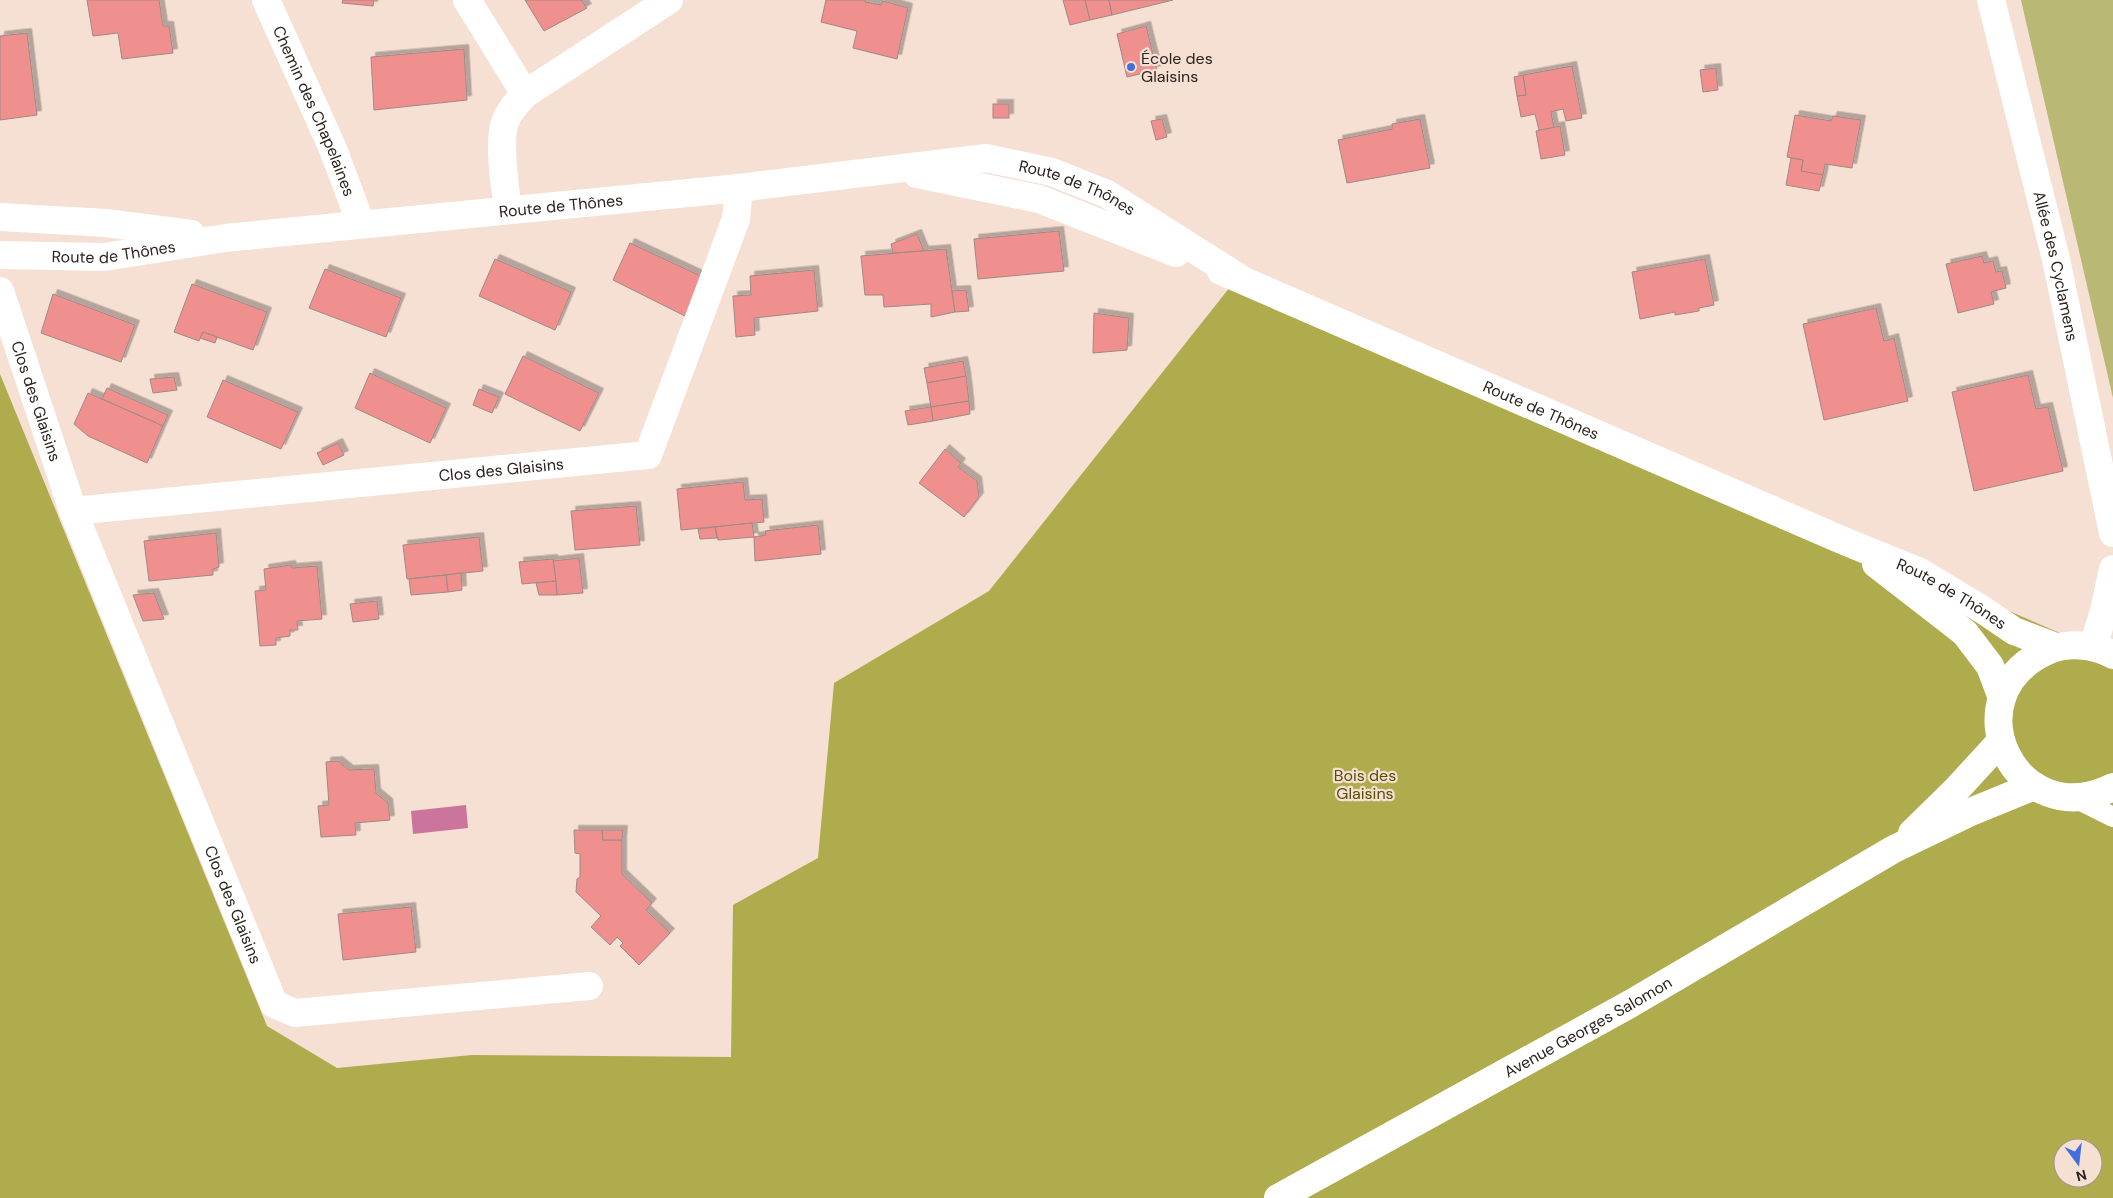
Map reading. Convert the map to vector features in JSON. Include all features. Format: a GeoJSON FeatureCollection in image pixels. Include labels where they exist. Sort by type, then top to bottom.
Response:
{"type":"FeatureCollection","features":[{"type":"Feature","properties":{"kind":"street","name":"Chemin des Chapelaines"},"geometry":{"type":"LineString","coordinates":[[266,0],[333,149],[361,224]]}},
{"type":"Feature","properties":{"kind":"street"},"geometry":{"type":"LineString","coordinates":[[468,0],[526,94]]}},
{"type":"Feature","properties":{"kind":"street"},"geometry":{"type":"LineString","coordinates":[[508,209],[502,137],[504,124],[509,113],[526,94],[669,0]]}},
{"type":"Feature","properties":{"kind":"street","name":"Allée des Cyclamens"},"geometry":{"type":"LineString","coordinates":[[1991,0],[2056,259],[2113,533]]}},
{"type":"Feature","properties":{"kind":"street","name":"Route de Thônes"},"geometry":{"type":"LineString","coordinates":[[0,255],[104,257],[225,238],[739,188],[986,158],[1052,172],[1107,194],[1238,277],[1844,541],[1920,572],[2014,631],[2056,647]]}},
{"type":"Feature","properties":{"kind":"street","name":"Clos des Glaisins"},"geometry":{"type":"LineString","coordinates":[[73,511],[648,454],[736,219],[739,188]]}},
{"type":"Feature","properties":{"kind":"street","name":"Route de Thônes"},"geometry":{"type":"LineString","coordinates":[[0,217],[106,223],[225,238]]}},
{"type":"Feature","properties":{"kind":"street","name":"Clos des Glaisins"},"geometry":{"type":"LineString","coordinates":[[0,292],[73,511],[274,1004],[295,1013],[589,986]]}},
{"type":"Feature","properties":{"kind":"street","name":"Route de Thônes"},"geometry":{"type":"LineString","coordinates":[[1844,541],[1965,633],[1990,666],[2002,698]]}},
{"type":"Feature","properties":{"kind":"street"},"geometry":{"type":"LineString","coordinates":[[2113,569],[2104,611],[2103,651],[2074,645],[2056,647],[2032,658],[2014,675],[2002,698],[1998,719],[2000,741],[2008,758],[2019,774],[2034,786],[2054,795],[2075,798],[2094,795],[2113,787]]}},
{"type":"Feature","properties":{"kind":"street","name":"Avenue Georges Salomon"},"geometry":{"type":"LineString","coordinates":[[1894,849],[1956,790],[2000,741]]}},
{"type":"Feature","properties":{"kind":"street","name":"Avenue Georges Salomon"},"geometry":{"type":"LineString","coordinates":[[1278,1198],[1630,1004],[1894,849],[2034,786]]}},
{"type":"Feature","properties":{"kind":"lane"},"geometry":{"type":"LineString","coordinates":[[2075,798],[2113,817]]}},
{"type":"Feature","properties":{"kind":"shaded area"},"geometry":{"type":"Polygon","coordinates":[[[2021,0],[2113,0],[2113,398],[2021,0]]]}},
{"type":"Feature","properties":{"kind":"shaded area"},"geometry":{"type":"Polygon","coordinates":[[[466,805],[468,828],[413,834],[411,811],[466,805]]]}},
{"type":"Feature","properties":{"kind":"green space","name":"Bois des Glaisins"},"geometry":{"type":"Polygon","coordinates":[[[1238,277],[2113,656],[2113,1198],[0,1198],[0,374],[267,1026],[337,1068],[472,1055],[731,1057],[733,905],[818,858],[834,683],[989,591],[1238,277]]]}},
{"type":"Feature","properties":{"kind":"building"},"geometry":{"type":"Polygon","coordinates":[[[87,0],[159,0],[163,26],[169,26],[173,53],[122,59],[118,33],[93,36],[87,0]]]}},
{"type":"Feature","properties":{"kind":"building"},"geometry":{"type":"Polygon","coordinates":[[[343,0],[374,0],[373,6],[342,3],[343,0]]]}},
{"type":"Feature","properties":{"kind":"building"},"geometry":{"type":"Polygon","coordinates":[[[525,0],[581,0],[587,8],[544,31],[525,0]]]}},
{"type":"Feature","properties":{"kind":"building"},"geometry":{"type":"Polygon","coordinates":[[[826,0],[866,0],[865,2],[881,5],[883,1],[908,8],[897,59],[853,48],[857,31],[821,22],[826,0]]]}},
{"type":"Feature","properties":{"kind":"building"},"geometry":{"type":"Polygon","coordinates":[[[1063,0],[1085,0],[1090,20],[1070,25],[1063,0]]]}},
{"type":"Feature","properties":{"kind":"building"},"geometry":{"type":"Polygon","coordinates":[[[1085,0],[1109,0],[1112,15],[1090,20],[1085,0]]]}},
{"type":"Feature","properties":{"kind":"building"},"geometry":{"type":"Polygon","coordinates":[[[1109,0],[1173,0],[1112,15],[1109,0]]]}},
{"type":"Feature","properties":{"kind":"building"},"geometry":{"type":"Polygon","coordinates":[[[1146,26],[1157,70],[1127,77],[1117,34],[1146,26]]]}},
{"type":"Feature","properties":{"kind":"building"},"geometry":{"type":"Polygon","coordinates":[[[27,33],[37,115],[0,120],[0,36],[27,33]]]}},
{"type":"Feature","properties":{"kind":"building"},"geometry":{"type":"Polygon","coordinates":[[[464,49],[467,100],[374,110],[371,57],[464,49]]]}},
{"type":"Feature","properties":{"kind":"building"},"geometry":{"type":"Polygon","coordinates":[[[1572,66],[1582,118],[1566,121],[1563,109],[1551,112],[1554,128],[1539,130],[1535,114],[1521,117],[1517,96],[1526,95],[1523,75],[1572,66]]]}},
{"type":"Feature","properties":{"kind":"building"},"geometry":{"type":"Polygon","coordinates":[[[1716,68],[1718,90],[1703,92],[1700,70],[1716,68]]]}},
{"type":"Feature","properties":{"kind":"building"},"geometry":{"type":"Polygon","coordinates":[[[1523,75],[1526,95],[1517,96],[1514,77],[1523,75]]]}},
{"type":"Feature","properties":{"kind":"building"},"geometry":{"type":"Polygon","coordinates":[[[993,104],[1009,104],[1009,118],[993,118],[993,104]]]}},
{"type":"Feature","properties":{"kind":"building"},"geometry":{"type":"Polygon","coordinates":[[[1795,115],[1831,121],[1833,116],[1861,120],[1852,168],[1825,164],[1823,175],[1801,171],[1803,160],[1787,157],[1795,115]]]}},
{"type":"Feature","properties":{"kind":"building"},"geometry":{"type":"Polygon","coordinates":[[[1162,119],[1167,137],[1156,140],[1151,121],[1162,119]]]}},
{"type":"Feature","properties":{"kind":"building"},"geometry":{"type":"Polygon","coordinates":[[[1420,119],[1430,168],[1347,183],[1338,140],[1392,129],[1392,124],[1420,119]]]}},
{"type":"Feature","properties":{"kind":"building"},"geometry":{"type":"Polygon","coordinates":[[[1560,126],[1565,155],[1541,159],[1536,131],[1560,126]]]}},
{"type":"Feature","properties":{"kind":"building"},"geometry":{"type":"Polygon","coordinates":[[[1791,158],[1803,160],[1801,171],[1823,175],[1819,191],[1786,185],[1791,158]]]}},
{"type":"Feature","properties":{"kind":"building"},"geometry":{"type":"Polygon","coordinates":[[[1059,231],[1064,271],[978,279],[974,239],[1059,231]]]}},
{"type":"Feature","properties":{"kind":"building"},"geometry":{"type":"Polygon","coordinates":[[[917,234],[924,251],[893,253],[891,244],[917,234]]]}},
{"type":"Feature","properties":{"kind":"building"},"geometry":{"type":"Polygon","coordinates":[[[630,243],[705,278],[687,317],[613,280],[630,243]]]}},
{"type":"Feature","properties":{"kind":"building"},"geometry":{"type":"Polygon","coordinates":[[[946,249],[955,312],[931,317],[931,304],[884,307],[883,295],[865,295],[861,256],[946,249]]]}},
{"type":"Feature","properties":{"kind":"building"},"geometry":{"type":"Polygon","coordinates":[[[1982,256],[1984,263],[1993,261],[1996,272],[2002,271],[2006,288],[1991,292],[1994,304],[1958,313],[1946,264],[1982,256]]]}},
{"type":"Feature","properties":{"kind":"building"},"geometry":{"type":"Polygon","coordinates":[[[495,259],[571,292],[555,330],[479,296],[495,259]]]}},
{"type":"Feature","properties":{"kind":"building"},"geometry":{"type":"Polygon","coordinates":[[[1705,259],[1714,305],[1699,308],[1699,311],[1675,315],[1675,312],[1640,319],[1632,272],[1705,259]]]}},
{"type":"Feature","properties":{"kind":"building"},"geometry":{"type":"Polygon","coordinates":[[[325,269],[401,298],[386,337],[309,308],[325,269]]]}},
{"type":"Feature","properties":{"kind":"building"},"geometry":{"type":"Polygon","coordinates":[[[814,270],[818,311],[754,318],[755,335],[736,337],[733,296],[751,295],[750,276],[814,270]]]}},
{"type":"Feature","properties":{"kind":"building"},"geometry":{"type":"Polygon","coordinates":[[[192,284],[267,312],[253,350],[203,332],[199,341],[174,332],[192,284]]]}},
{"type":"Feature","properties":{"kind":"building"},"geometry":{"type":"Polygon","coordinates":[[[966,290],[969,311],[955,312],[952,291],[966,290]]]}},
{"type":"Feature","properties":{"kind":"building"},"geometry":{"type":"Polygon","coordinates":[[[53,294],[135,325],[121,362],[41,333],[53,294]]]}},
{"type":"Feature","properties":{"kind":"building"},"geometry":{"type":"Polygon","coordinates":[[[1876,308],[1884,341],[1894,338],[1908,401],[1824,420],[1803,324],[1876,308]]]}},
{"type":"Feature","properties":{"kind":"building"},"geometry":{"type":"Polygon","coordinates":[[[1094,313],[1129,318],[1127,350],[1093,353],[1094,313]]]}},
{"type":"Feature","properties":{"kind":"building"},"geometry":{"type":"Polygon","coordinates":[[[203,332],[217,337],[215,343],[200,338],[203,332]]]}},
{"type":"Feature","properties":{"kind":"building"},"geometry":{"type":"Polygon","coordinates":[[[523,356],[599,393],[580,431],[505,394],[523,356]]]}},
{"type":"Feature","properties":{"kind":"building"},"geometry":{"type":"Polygon","coordinates":[[[963,361],[966,376],[927,383],[924,368],[963,361]]]}},
{"type":"Feature","properties":{"kind":"building"},"geometry":{"type":"Polygon","coordinates":[[[370,373],[446,408],[430,443],[355,408],[370,373]]]}},
{"type":"Feature","properties":{"kind":"building"},"geometry":{"type":"Polygon","coordinates":[[[2028,375],[2036,409],[2048,407],[2063,471],[1974,491],[1952,392],[2028,375]]]}},
{"type":"Feature","properties":{"kind":"building"},"geometry":{"type":"Polygon","coordinates":[[[966,376],[969,401],[931,407],[927,383],[966,376]]]}},
{"type":"Feature","properties":{"kind":"building"},"geometry":{"type":"Polygon","coordinates":[[[174,377],[177,390],[153,393],[150,379],[174,377]]]}},
{"type":"Feature","properties":{"kind":"building"},"geometry":{"type":"Polygon","coordinates":[[[223,380],[298,412],[281,449],[207,417],[223,380]]]}},
{"type":"Feature","properties":{"kind":"building"},"geometry":{"type":"Polygon","coordinates":[[[107,388],[168,415],[163,426],[102,399],[107,388]]]}},
{"type":"Feature","properties":{"kind":"building"},"geometry":{"type":"Polygon","coordinates":[[[479,389],[499,397],[492,413],[473,405],[479,389]]]}},
{"type":"Feature","properties":{"kind":"building"},"geometry":{"type":"Polygon","coordinates":[[[88,393],[163,426],[147,463],[88,436],[74,424],[88,393]]]}},
{"type":"Feature","properties":{"kind":"building"},"geometry":{"type":"Polygon","coordinates":[[[969,401],[970,414],[933,421],[931,407],[969,401]]]}},
{"type":"Feature","properties":{"kind":"building"},"geometry":{"type":"Polygon","coordinates":[[[931,407],[933,421],[908,425],[905,411],[931,407]]]}},
{"type":"Feature","properties":{"kind":"building"},"geometry":{"type":"Polygon","coordinates":[[[338,443],[344,455],[323,465],[317,453],[338,443]]]}},
{"type":"Feature","properties":{"kind":"building"},"geometry":{"type":"Polygon","coordinates":[[[945,449],[961,463],[958,467],[977,481],[979,497],[964,517],[919,483],[945,449]]]}},
{"type":"Feature","properties":{"kind":"building"},"geometry":{"type":"Polygon","coordinates":[[[743,482],[745,500],[762,499],[764,522],[681,530],[677,489],[743,482]]]}},
{"type":"Feature","properties":{"kind":"building"},"geometry":{"type":"Polygon","coordinates":[[[636,506],[640,545],[575,550],[571,511],[636,506]]]}},
{"type":"Feature","properties":{"kind":"building"},"geometry":{"type":"Polygon","coordinates":[[[752,523],[754,537],[718,540],[715,527],[752,523]]]}},
{"type":"Feature","properties":{"kind":"building"},"geometry":{"type":"Polygon","coordinates":[[[818,525],[821,554],[755,561],[754,537],[766,535],[765,531],[818,525]]]}},
{"type":"Feature","properties":{"kind":"building"},"geometry":{"type":"Polygon","coordinates":[[[715,527],[717,538],[700,539],[698,529],[715,527]]]}},
{"type":"Feature","properties":{"kind":"building"},"geometry":{"type":"Polygon","coordinates":[[[216,533],[219,567],[213,569],[213,575],[149,581],[144,541],[216,533]]]}},
{"type":"Feature","properties":{"kind":"building"},"geometry":{"type":"Polygon","coordinates":[[[479,537],[483,571],[407,579],[403,545],[479,537]]]}},
{"type":"Feature","properties":{"kind":"building"},"geometry":{"type":"Polygon","coordinates":[[[579,558],[583,593],[557,595],[553,561],[579,558]]]}},
{"type":"Feature","properties":{"kind":"building"},"geometry":{"type":"Polygon","coordinates":[[[553,559],[556,581],[522,584],[519,562],[553,559]]]}},
{"type":"Feature","properties":{"kind":"building"},"geometry":{"type":"Polygon","coordinates":[[[291,565],[292,568],[317,566],[322,619],[297,621],[298,630],[290,630],[290,636],[276,638],[276,645],[260,646],[255,591],[266,590],[264,569],[291,565]]]}},
{"type":"Feature","properties":{"kind":"building"},"geometry":{"type":"Polygon","coordinates":[[[461,573],[462,590],[448,592],[446,575],[461,573]]]}},
{"type":"Feature","properties":{"kind":"building"},"geometry":{"type":"Polygon","coordinates":[[[446,575],[448,592],[411,595],[409,579],[446,575]]]}},
{"type":"Feature","properties":{"kind":"building"},"geometry":{"type":"Polygon","coordinates":[[[556,581],[557,595],[539,595],[536,583],[556,581]]]}},
{"type":"Feature","properties":{"kind":"building"},"geometry":{"type":"Polygon","coordinates":[[[154,593],[164,619],[143,621],[133,595],[154,593]]]}},
{"type":"Feature","properties":{"kind":"building"},"geometry":{"type":"Polygon","coordinates":[[[377,601],[379,619],[353,622],[350,604],[377,601]]]}},
{"type":"Feature","properties":{"kind":"building"},"geometry":{"type":"Polygon","coordinates":[[[338,761],[349,770],[374,769],[376,793],[388,803],[390,820],[355,823],[356,835],[321,837],[318,806],[329,805],[326,762],[338,761]]]}},
{"type":"Feature","properties":{"kind":"building"},"geometry":{"type":"Polygon","coordinates":[[[574,830],[602,830],[603,840],[622,840],[622,874],[652,903],[646,910],[670,933],[639,965],[620,946],[623,943],[617,937],[610,945],[591,927],[601,916],[576,892],[577,879],[580,877],[580,854],[575,853],[574,830]]]}},
{"type":"Feature","properties":{"kind":"building"},"geometry":{"type":"Polygon","coordinates":[[[602,830],[623,830],[622,840],[603,840],[602,830]]]}},
{"type":"Feature","properties":{"kind":"building"},"geometry":{"type":"Polygon","coordinates":[[[411,907],[416,952],[343,960],[338,914],[411,907]]]}},
{"type":"Feature","properties":{"kind":"place","name":"École des Glaisins"},"geometry":{"type":"Point","coordinates":[1131,67]}}]}
